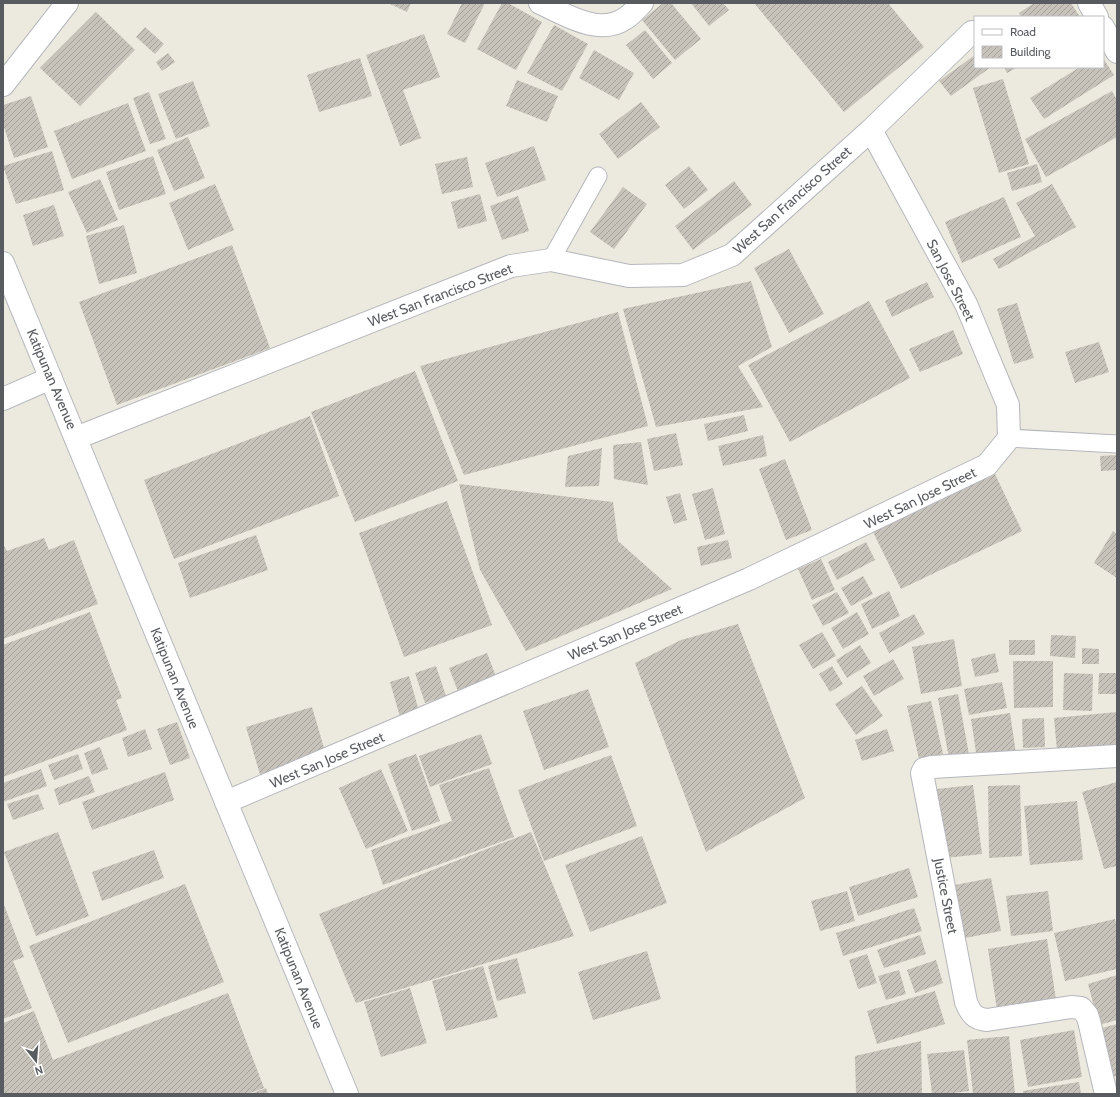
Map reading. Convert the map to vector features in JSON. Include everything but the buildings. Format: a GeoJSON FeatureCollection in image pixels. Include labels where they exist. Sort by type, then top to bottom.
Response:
{"type":"FeatureCollection","features":[{"type":"Feature","properties":{"kind":"street"},"geometry":{"type":"LineString","coordinates":[[3,85],[67,3]]}},
{"type":"Feature","properties":{"kind":"street"},"geometry":{"type":"LineString","coordinates":[[540,3],[592,25],[604,26],[614,24],[626,18],[642,3]]}},
{"type":"Feature","properties":{"kind":"street"},"geometry":{"type":"LineString","coordinates":[[1089,3],[1096,16]]}},
{"type":"Feature","properties":{"kind":"street"},"geometry":{"type":"LineString","coordinates":[[1104,29],[1117,52]]}},
{"type":"Feature","properties":{"kind":"street","name":"West San Francisco Street"},"geometry":{"type":"LineString","coordinates":[[76,438],[511,266],[551,260],[629,276],[683,275],[732,255],[871,130],[972,32]]}},
{"type":"Feature","properties":{"kind":"street","name":"San Jose Street"},"geometry":{"type":"LineString","coordinates":[[871,130],[966,304],[1008,405],[1009,438]]}},
{"type":"Feature","properties":{"kind":"street","name":"Katipunan Avenue"},"geometry":{"type":"LineString","coordinates":[[3,263],[347,1094]]}},
{"type":"Feature","properties":{"kind":"street"},"geometry":{"type":"LineString","coordinates":[[3,399],[51,378]]}},
{"type":"Feature","properties":{"kind":"street","name":"West San Jose Street"},"geometry":{"type":"LineString","coordinates":[[226,802],[749,579],[987,466],[1009,438]]}},
{"type":"Feature","properties":{"kind":"street","name":"Justice Street"},"geometry":{"type":"LineString","coordinates":[[1106,1094],[1089,1021],[1087,1015],[1081,1008],[1071,1007],[987,1020],[975,1017],[971,1012],[966,1002],[922,774],[924,769],[932,767],[1117,756]]}},
{"type":"Feature","properties":{"kind":"lane"},"geometry":{"type":"LineString","coordinates":[[551,260],[598,176]]}},
{"type":"Feature","properties":{"kind":"lane"},"geometry":{"type":"LineString","coordinates":[[1009,438],[1117,444]]}}]}
